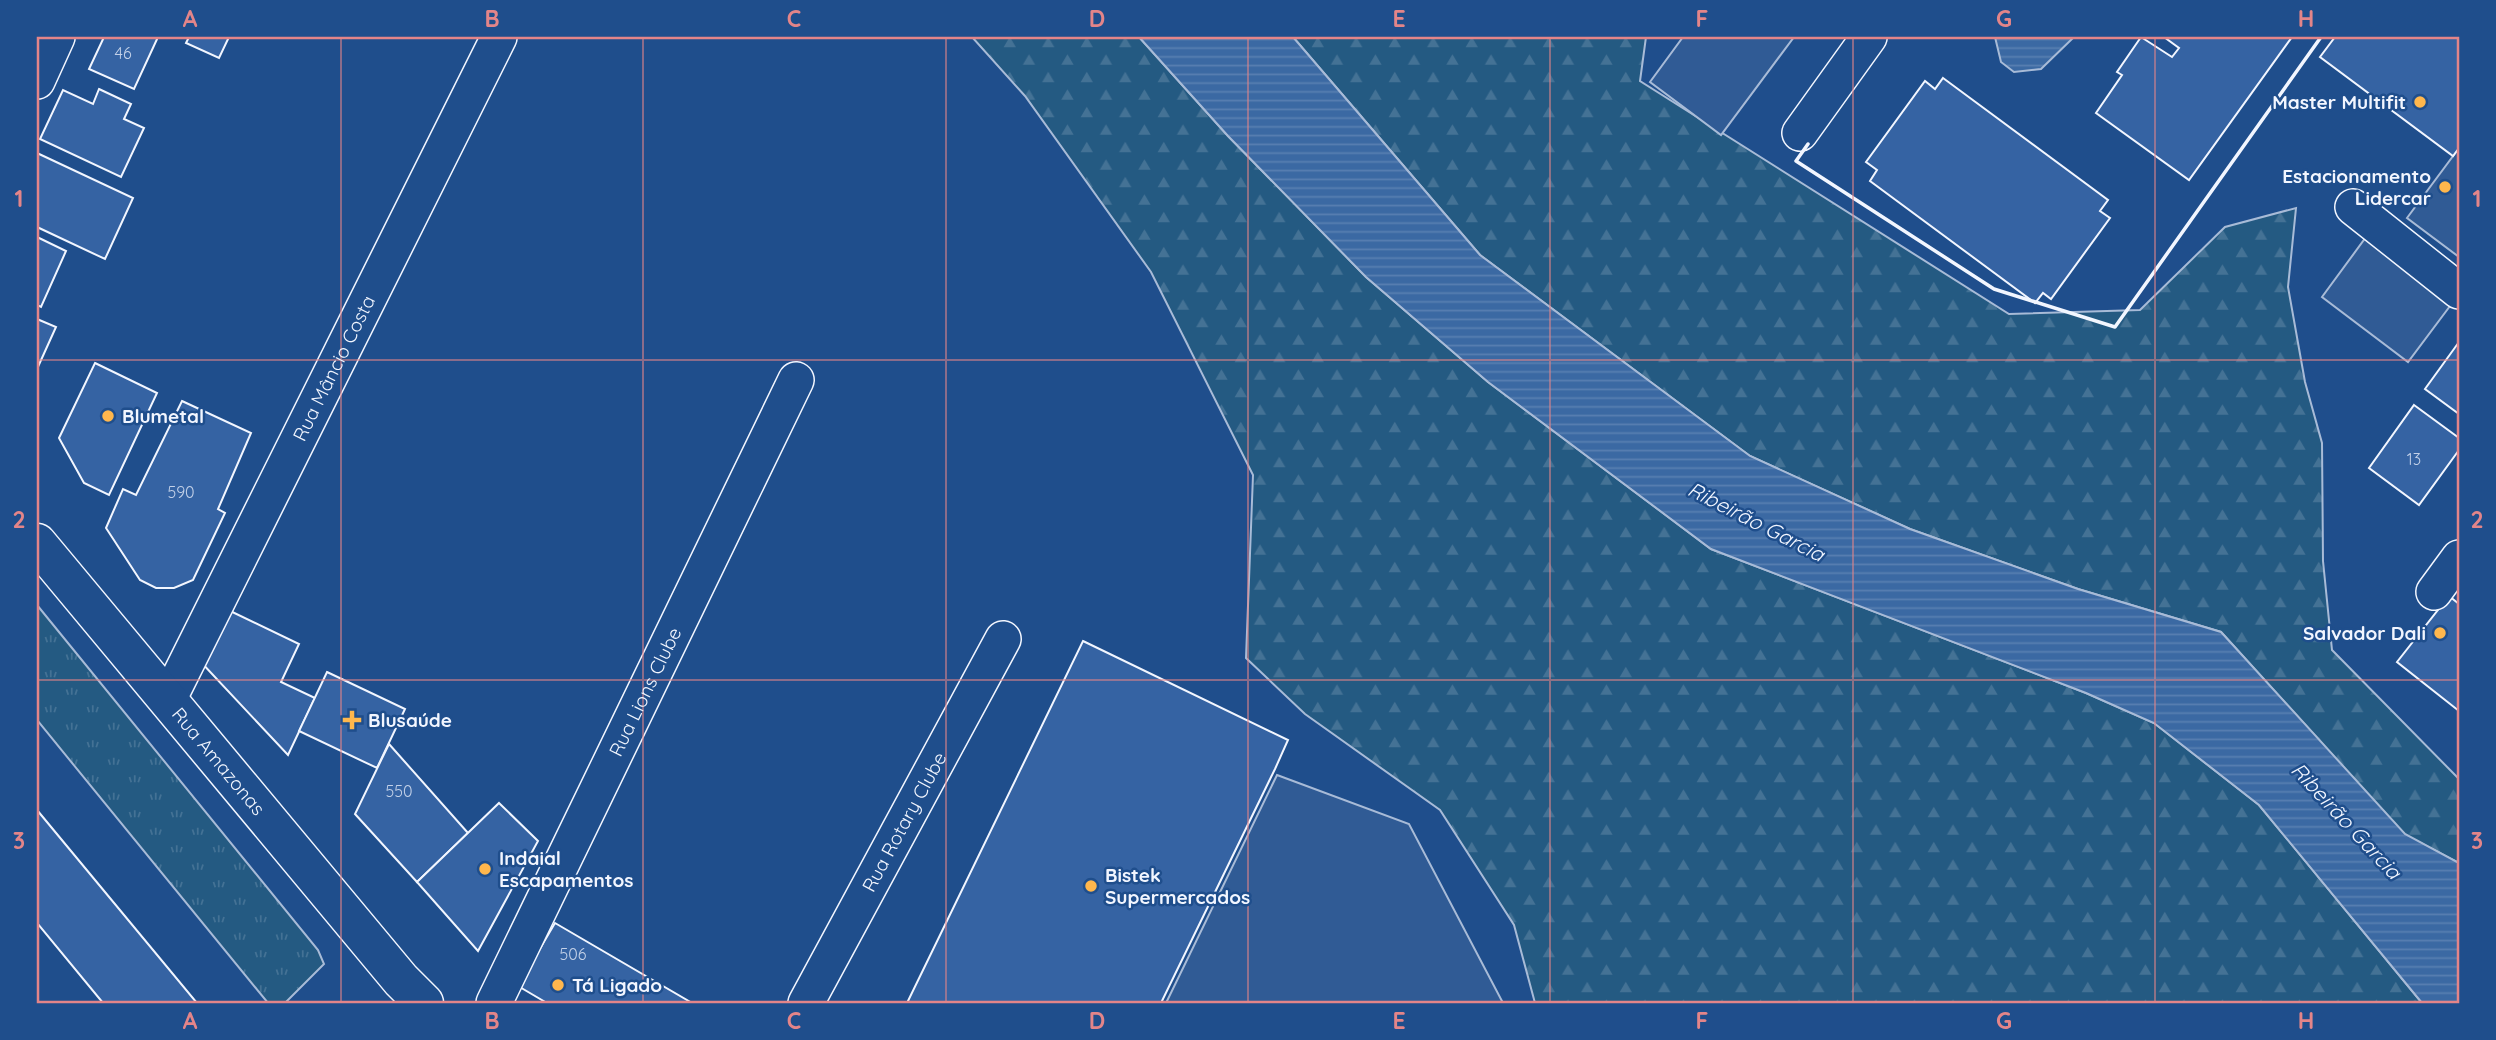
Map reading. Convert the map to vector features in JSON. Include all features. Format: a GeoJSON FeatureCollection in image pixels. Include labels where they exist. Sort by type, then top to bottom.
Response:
{"type":"FeatureCollection","features":[{"type":"Feature","properties":{"kind":"main road","name":"Rua Amazonas"},"geometry":{"type":"LineString","coordinates":[[37,542],[413,995]]}},
{"type":"Feature","properties":{"kind":"street"},"geometry":{"type":"LineString","coordinates":[[37,81],[57,37]]}},
{"type":"Feature","properties":{"kind":"street","name":"Rua Mâncio Costa"},"geometry":{"type":"LineString","coordinates":[[168,700],[499,37]]}},
{"type":"Feature","properties":{"kind":"street"},"geometry":{"type":"LineString","coordinates":[[1800,133],[1869,37]]}},
{"type":"Feature","properties":{"kind":"street"},"geometry":{"type":"LineString","coordinates":[[2353,207],[2459,291]]}},
{"type":"Feature","properties":{"kind":"street","name":"Rua Lions Clube"},"geometry":{"type":"LineString","coordinates":[[494,1003],[796,380]]}},
{"type":"Feature","properties":{"kind":"street"},"geometry":{"type":"LineString","coordinates":[[2434,592],[2459,558]]}},
{"type":"Feature","properties":{"kind":"street","name":"Rua Rotary Clube"},"geometry":{"type":"LineString","coordinates":[[806,1003],[1003,639]]}},
{"type":"Feature","properties":{"kind":"green space"},"geometry":{"type":"Polygon","coordinates":[[[972,37],[1139,37],[1228,136],[1366,277],[1488,382],[1711,549],[2086,693],[2154,723],[2259,805],[2422,1003],[1535,1003],[1514,925],[1440,810],[1305,714],[1246,658],[1253,475],[1151,272],[1025,96],[972,37]]]}},
{"type":"Feature","properties":{"kind":"green space"},"geometry":{"type":"Polygon","coordinates":[[[1293,37],[1646,37],[1640,81],[2009,314],[2140,310],[2225,227],[2296,208],[2288,287],[2305,382],[2322,443],[2323,561],[2332,650],[2459,779],[2459,863],[2405,835],[2221,632],[2078,589],[1910,529],[1750,456],[1480,255],[1293,37]]]}},
{"type":"Feature","properties":{"kind":"green space"},"geometry":{"type":"Polygon","coordinates":[[[37,605],[318,950],[324,964],[285,1003],[268,1003],[37,720],[37,605]]]}},
{"type":"Feature","properties":{"kind":"shaded area"},"geometry":{"type":"Polygon","coordinates":[[[1683,37],[1794,37],[1721,135],[1650,82],[1683,37]]]}},
{"type":"Feature","properties":{"kind":"shaded area","name":"Estacionamento Lidercar"},"geometry":{"type":"Polygon","coordinates":[[[2459,148],[2459,257],[2407,218],[2459,148]]]}},
{"type":"Feature","properties":{"kind":"shaded area"},"geometry":{"type":"Polygon","coordinates":[[[2369,233],[2456,298],[2408,362],[2322,297],[2369,233]]]}},
{"type":"Feature","properties":{"kind":"shaded area"},"geometry":{"type":"Polygon","coordinates":[[[1277,775],[1409,824],[1503,1003],[1166,1003],[1277,775]]]}},
{"type":"Feature","properties":{"kind":"water","name":"Ribeirão Garcia"},"geometry":{"type":"Polygon","coordinates":[[[1139,37],[1293,37],[1480,255],[1750,456],[1910,529],[2078,589],[2221,632],[2405,834],[2459,863],[2459,1003],[2422,1003],[2259,805],[2154,723],[2086,693],[1711,549],[1488,382],[1366,277],[1228,136],[1139,37]]]}},
{"type":"Feature","properties":{"kind":"water"},"geometry":{"type":"Polygon","coordinates":[[[1995,37],[2074,37],[2041,69],[2014,72],[2001,62],[1995,37]]]}},
{"type":"Feature","properties":{"kind":"building"},"geometry":{"type":"Polygon","coordinates":[[[104,37],[158,37],[134,89],[89,69],[104,37]]]}},
{"type":"Feature","properties":{"kind":"building"},"geometry":{"type":"Polygon","coordinates":[[[189,37],[229,37],[219,58],[186,43],[189,37]]]}},
{"type":"Feature","properties":{"kind":"building"},"geometry":{"type":"Polygon","coordinates":[[[2141,37],[2172,57],[2179,48],[2164,37],[2292,37],[2189,180],[2096,113],[2122,75],[2117,72],[2141,37]]]}},
{"type":"Feature","properties":{"kind":"building","name":"Master Multifit"},"geometry":{"type":"Polygon","coordinates":[[[2335,37],[2459,37],[2459,148],[2453,156],[2320,57],[2335,37]]]}},
{"type":"Feature","properties":{"kind":"building"},"geometry":{"type":"Polygon","coordinates":[[[1943,78],[2108,200],[2100,211],[2110,218],[2051,299],[2043,293],[2035,303],[1870,181],[1877,170],[1866,162],[1925,81],[1935,89],[1943,78]]]}},
{"type":"Feature","properties":{"kind":"building"},"geometry":{"type":"Polygon","coordinates":[[[99,89],[131,104],[124,119],[144,128],[121,177],[40,139],[63,90],[93,104],[99,89]]]}},
{"type":"Feature","properties":{"kind":"building"},"geometry":{"type":"Polygon","coordinates":[[[37,153],[133,198],[105,259],[37,227],[37,153]]]}},
{"type":"Feature","properties":{"kind":"building"},"geometry":{"type":"Polygon","coordinates":[[[37,237],[66,251],[41,307],[37,305],[37,237]]]}},
{"type":"Feature","properties":{"kind":"building"},"geometry":{"type":"Polygon","coordinates":[[[37,319],[56,327],[37,369],[37,319]]]}},
{"type":"Feature","properties":{"kind":"building"},"geometry":{"type":"Polygon","coordinates":[[[2459,342],[2459,414],[2425,389],[2459,342]]]}},
{"type":"Feature","properties":{"kind":"building","name":"Blumetal"},"geometry":{"type":"Polygon","coordinates":[[[95,363],[157,393],[109,495],[84,483],[59,438],[95,363]]]}},
{"type":"Feature","properties":{"kind":"building"},"geometry":{"type":"Polygon","coordinates":[[[182,401],[251,433],[218,509],[225,513],[193,580],[174,588],[156,588],[140,580],[106,528],[123,489],[136,495],[182,401]]]}},
{"type":"Feature","properties":{"kind":"building"},"geometry":{"type":"Polygon","coordinates":[[[2414,405],[2459,438],[2459,450],[2419,505],[2369,468],[2414,405]]]}},
{"type":"Feature","properties":{"kind":"building","name":"Salvador Dali"},"geometry":{"type":"Polygon","coordinates":[[[2449,596],[2459,604],[2459,711],[2397,662],[2449,596]]]}},
{"type":"Feature","properties":{"kind":"building"},"geometry":{"type":"Polygon","coordinates":[[[224,608],[299,644],[281,682],[315,698],[288,755],[199,660],[224,608]]]}},
{"type":"Feature","properties":{"kind":"building","name":"Bistek Supermercados"},"geometry":{"type":"Polygon","coordinates":[[[1083,641],[1288,740],[1275,769],[1161,1003],[907,1003],[1083,641]]]}},
{"type":"Feature","properties":{"kind":"building","name":"Blusaúde"},"geometry":{"type":"Polygon","coordinates":[[[327,672],[405,709],[377,768],[299,731],[327,672]]]}},
{"type":"Feature","properties":{"kind":"building"},"geometry":{"type":"Polygon","coordinates":[[[389,744],[468,833],[417,882],[355,814],[389,744]]]}},
{"type":"Feature","properties":{"kind":"building"},"geometry":{"type":"Polygon","coordinates":[[[499,803],[538,841],[478,951],[417,882],[499,803]]]}},
{"type":"Feature","properties":{"kind":"building"},"geometry":{"type":"Polygon","coordinates":[[[37,810],[197,1003],[103,1003],[37,923],[37,810]]]}},
{"type":"Feature","properties":{"kind":"building"},"geometry":{"type":"Polygon","coordinates":[[[555,923],[692,1003],[547,1003],[518,986],[555,923]]]}},
{"type":"Feature","properties":{"kind":"wall"},"geometry":{"type":"LineString","coordinates":[[1808,144],[1796,161],[1994,289],[2115,327],[2321,37]]}},
{"type":"Feature","properties":{"kind":"place","name":"Master Multifit"},"geometry":{"type":"Point","coordinates":[2420,102]}},
{"type":"Feature","properties":{"kind":"place","name":"Estacionamento Lidercar"},"geometry":{"type":"Point","coordinates":[2445,187]}},
{"type":"Feature","properties":{"kind":"place","name":"Blumetal"},"geometry":{"type":"Point","coordinates":[108,416]}},
{"type":"Feature","properties":{"kind":"place","name":"Salvador Dali"},"geometry":{"type":"Point","coordinates":[2440,633]}},
{"type":"Feature","properties":{"kind":"place","name":"Blusaúde"},"geometry":{"type":"Point","coordinates":[352,720]}},
{"type":"Feature","properties":{"kind":"place","name":"Indaial Escapamentos"},"geometry":{"type":"Point","coordinates":[485,869]}},
{"type":"Feature","properties":{"kind":"place","name":"Bistek Supermercados"},"geometry":{"type":"Point","coordinates":[1091,886]}},
{"type":"Feature","properties":{"kind":"place","name":"Tá Ligado"},"geometry":{"type":"Point","coordinates":[558,985]}}]}
